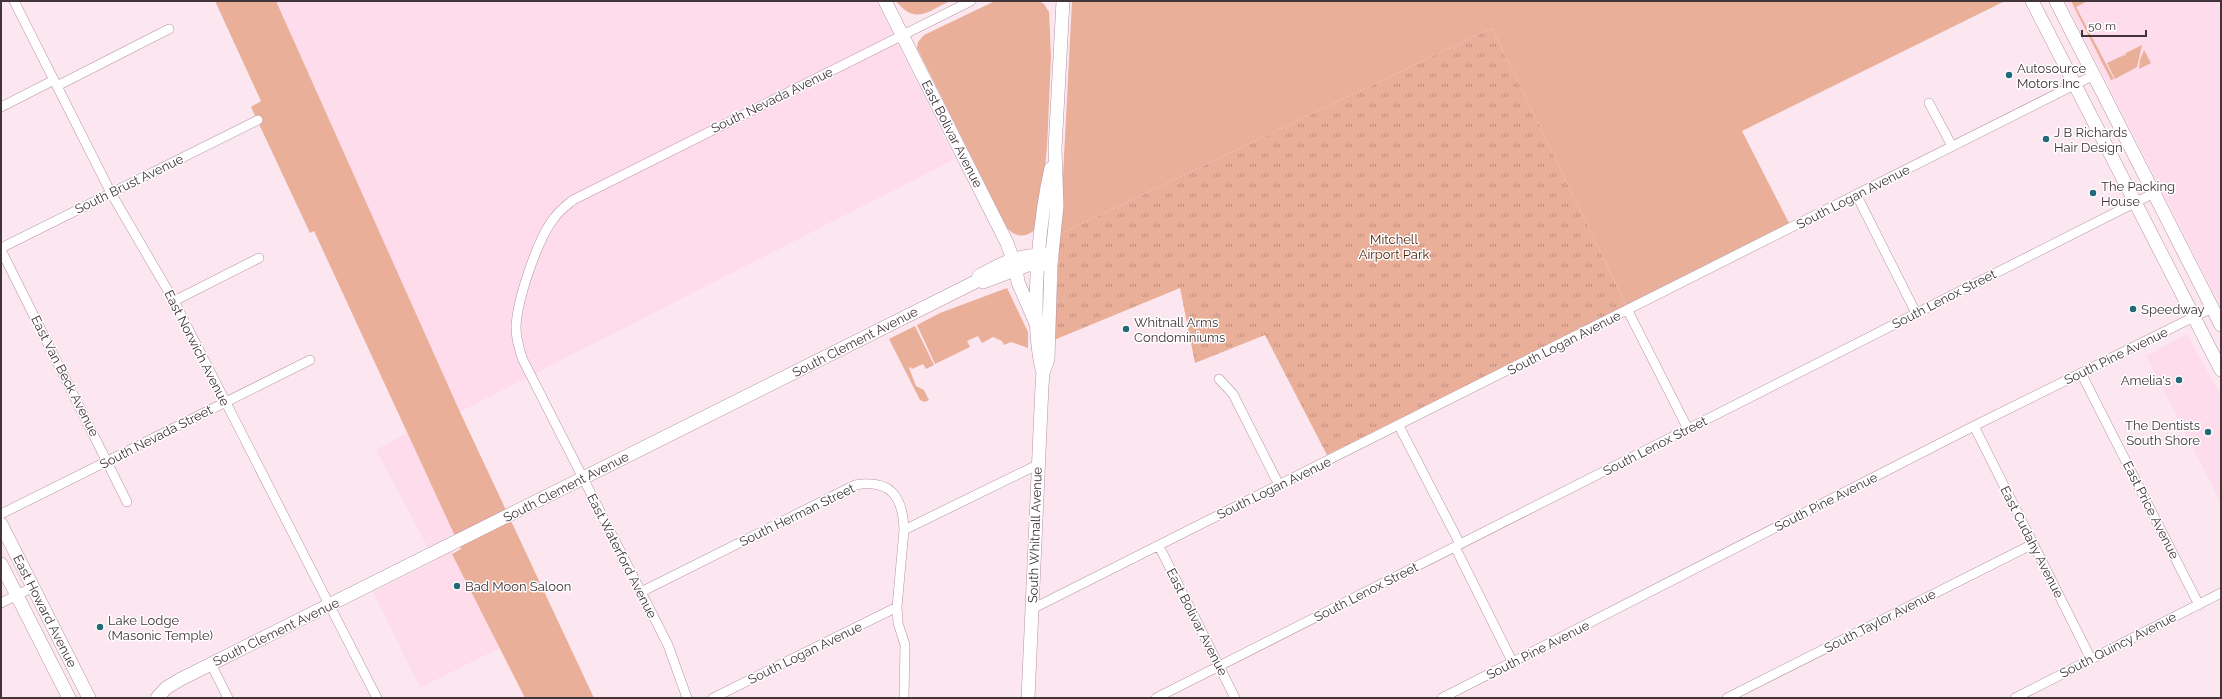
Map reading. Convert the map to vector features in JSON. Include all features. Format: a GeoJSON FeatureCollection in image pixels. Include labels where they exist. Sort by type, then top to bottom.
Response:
{"type":"FeatureCollection","features":[{"type":"Feature","properties":{"kind":"street","name":"East Norwich Avenue"},"geometry":{"type":"LineString","coordinates":[[14,1],[111,193],[174,301],[377,698]]}},
{"type":"Feature","properties":{"kind":"street","name":"East Bolivar Avenue"},"geometry":{"type":"LineString","coordinates":[[885,1],[1000,230],[1014,264],[1018,282],[1037,326]]}},
{"type":"Feature","properties":{"kind":"street","name":"South Nevada Avenue"},"geometry":{"type":"LineString","coordinates":[[573,200],[971,1]]}},
{"type":"Feature","properties":{"kind":"street","name":"South Whitnall Avenue"},"geometry":{"type":"LineString","coordinates":[[1043,373],[1038,357],[1037,326],[1045,259],[1057,206],[1055,149],[1063,1]]}},
{"type":"Feature","properties":{"kind":"street"},"geometry":{"type":"LineString","coordinates":[[2032,1],[2221,370]]}},
{"type":"Feature","properties":{"kind":"street"},"geometry":{"type":"LineString","coordinates":[[2056,1],[2221,325]]}},
{"type":"Feature","properties":{"kind":"street"},"geometry":{"type":"LineString","coordinates":[[1,106],[56,83],[169,29]]}},
{"type":"Feature","properties":{"kind":"street","name":"South Logan Avenue"},"geometry":{"type":"LineString","coordinates":[[1032,609],[1857,196],[1952,146],[2094,75]]}},
{"type":"Feature","properties":{"kind":"street"},"geometry":{"type":"LineString","coordinates":[[1929,103],[1952,146]]}},
{"type":"Feature","properties":{"kind":"street","name":"South Brust Avenue"},"geometry":{"type":"LineString","coordinates":[[1,249],[258,120]]}},
{"type":"Feature","properties":{"kind":"street","name":"South Lenox Street"},"geometry":{"type":"LineString","coordinates":[[1156,698],[2154,193]]}},
{"type":"Feature","properties":{"kind":"street"},"geometry":{"type":"LineString","coordinates":[[1857,196],[1916,313]]}},
{"type":"Feature","properties":{"kind":"street","name":"East Waterford Avenue"},"geometry":{"type":"LineString","coordinates":[[573,200],[555,217],[541,240],[522,297],[516,326],[517,342],[523,360],[582,479],[674,657],[687,698]]}},
{"type":"Feature","properties":{"kind":"street","name":"East Van Beck Avenue"},"geometry":{"type":"LineString","coordinates":[[1,249],[108,461],[127,502]]}},
{"type":"Feature","properties":{"kind":"street"},"geometry":{"type":"LineString","coordinates":[[174,301],[259,258]]}},
{"type":"Feature","properties":{"kind":"street","name":"South Whitnall Avenue"},"geometry":{"type":"LineString","coordinates":[[1028,698],[1037,465],[1043,373],[1048,359],[1045,259]]}},
{"type":"Feature","properties":{"kind":"street","name":"South Clement Avenue"},"geometry":{"type":"LineString","coordinates":[[157,698],[166,688],[211,664],[978,280],[982,282],[1014,264],[1028,265],[1045,259]]}},
{"type":"Feature","properties":{"kind":"street","name":"South Pine Avenue"},"geometry":{"type":"LineString","coordinates":[[1442,698],[1974,426],[2212,308]]}},
{"type":"Feature","properties":{"kind":"street"},"geometry":{"type":"LineString","coordinates":[[1628,311],[1688,429]]}},
{"type":"Feature","properties":{"kind":"street","name":"South Nevada Street"},"geometry":{"type":"LineString","coordinates":[[1,514],[310,360]]}},
{"type":"Feature","properties":{"kind":"street","name":"East Price Avenue"},"geometry":{"type":"LineString","coordinates":[[2081,373],[2199,604]]}},
{"type":"Feature","properties":{"kind":"street"},"geometry":{"type":"LineString","coordinates":[[1218,379],[1233,394],[1279,485]]}},
{"type":"Feature","properties":{"kind":"street"},"geometry":{"type":"LineString","coordinates":[[1399,426],[1513,663]]}},
{"type":"Feature","properties":{"kind":"street","name":"East Cudahy Avenue"},"geometry":{"type":"LineString","coordinates":[[1974,426],[2091,658]]}},
{"type":"Feature","properties":{"kind":"street"},"geometry":{"type":"LineString","coordinates":[[904,530],[1037,465]]}},
{"type":"Feature","properties":{"kind":"street","name":"South Herman Street"},"geometry":{"type":"LineString","coordinates":[[641,592],[855,485],[874,484],[893,493],[901,505],[904,530],[897,607],[898,623],[905,645],[904,698]]}},
{"type":"Feature","properties":{"kind":"street","name":"East Howard Avenue"},"geometry":{"type":"LineString","coordinates":[[1,524],[89,698]]}},
{"type":"Feature","properties":{"kind":"street","name":"South Taylor Avenue"},"geometry":{"type":"LineString","coordinates":[[1727,698],[2033,544]]}},
{"type":"Feature","properties":{"kind":"street","name":"East Bolivar Avenue"},"geometry":{"type":"LineString","coordinates":[[1158,546],[1235,698]]}},
{"type":"Feature","properties":{"kind":"street","name":"East Howard Avenue"},"geometry":{"type":"LineString","coordinates":[[1,564],[69,698]]}},
{"type":"Feature","properties":{"kind":"street"},"geometry":{"type":"LineString","coordinates":[[1,603],[33,587]]}},
{"type":"Feature","properties":{"kind":"street","name":"South Quincy Avenue"},"geometry":{"type":"LineString","coordinates":[[2015,698],[2221,593]]}},
{"type":"Feature","properties":{"kind":"street","name":"South Logan Avenue"},"geometry":{"type":"LineString","coordinates":[[713,698],[897,607]]}},
{"type":"Feature","properties":{"kind":"street"},"geometry":{"type":"LineString","coordinates":[[211,664],[228,698]]}},
{"type":"Feature","properties":{"kind":"shaded area"},"geometry":{"type":"Polygon","coordinates":[[[276,1],[876,1],[955,159],[460,412],[276,1]]]}},
{"type":"Feature","properties":{"kind":"shaded area"},"geometry":{"type":"Polygon","coordinates":[[[2065,1],[2221,1],[2221,307],[2065,1]]]}},
{"type":"Feature","properties":{"kind":"shaded area"},"geometry":{"type":"Polygon","coordinates":[[[2187,334],[2221,396],[2221,503],[2146,356],[2187,334]]]}},
{"type":"Feature","properties":{"kind":"shaded area"},"geometry":{"type":"Polygon","coordinates":[[[407,433],[454,533],[445,538],[500,648],[420,688],[373,592],[435,561],[376,450],[407,433]]]}},
{"type":"Feature","properties":{"kind":"green space"},"geometry":{"type":"Polygon","coordinates":[[[215,1],[276,1],[460,412],[594,698],[525,698],[452,554],[461,549],[314,231],[310,233],[251,107],[261,101],[215,1]]]}},
{"type":"Feature","properties":{"kind":"green space"},"geometry":{"type":"Polygon","coordinates":[[[896,1],[950,1],[928,12],[915,14],[909,13],[896,1]]]}},
{"type":"Feature","properties":{"kind":"green space"},"geometry":{"type":"Polygon","coordinates":[[[995,1],[1039,1],[1044,4],[1049,12],[1051,56],[1047,148],[1039,224],[1032,232],[1024,235],[1011,232],[1007,228],[917,48],[918,42],[924,35],[995,1]]]}},
{"type":"Feature","properties":{"kind":"green space"},"geometry":{"type":"Polygon","coordinates":[[[1072,1],[2005,1],[1742,131],[1789,223],[1626,305],[1492,28],[1060,234],[1072,1]]]}},
{"type":"Feature","properties":{"kind":"green space"},"geometry":{"type":"Polygon","coordinates":[[[2071,1],[2088,1],[2076,7],[2114,79],[2111,80],[2071,1]]]}},
{"type":"Feature","properties":{"kind":"green space","name":"Mitchell Airport Park"},"geometry":{"type":"Polygon","coordinates":[[[1492,28],[1626,305],[1327,455],[1265,335],[1195,363],[1180,288],[1054,340],[1060,234],[1492,28]]]}},
{"type":"Feature","properties":{"kind":"green space"},"geometry":{"type":"Polygon","coordinates":[[[2142,45],[2137,67],[2115,79],[2107,63],[2124,55],[2125,56],[2126,53],[2142,45]]]}},
{"type":"Feature","properties":{"kind":"green space"},"geometry":{"type":"Polygon","coordinates":[[[2144,50],[2151,63],[2139,69],[2140,60],[2144,50]]]}},
{"type":"Feature","properties":{"kind":"green space"},"geometry":{"type":"Polygon","coordinates":[[[1007,288],[1028,332],[1028,348],[1011,342],[1004,345],[1002,341],[993,337],[982,343],[978,336],[967,341],[970,347],[935,364],[917,325],[940,313],[1007,288]]]}},
{"type":"Feature","properties":{"kind":"green space"},"geometry":{"type":"Polygon","coordinates":[[[915,326],[934,365],[926,369],[923,364],[912,369],[910,367],[909,368],[916,386],[924,390],[929,400],[925,402],[920,400],[889,339],[915,326]]]}},
{"type":"Feature","properties":{"kind":"place","name":"Autosource Motors Inc"},"geometry":{"type":"Point","coordinates":[2009,75]}},
{"type":"Feature","properties":{"kind":"place","name":"J B Richards Hair Design"},"geometry":{"type":"Point","coordinates":[2046,139]}},
{"type":"Feature","properties":{"kind":"place","name":"The Packing House"},"geometry":{"type":"Point","coordinates":[2093,193]}},
{"type":"Feature","properties":{"kind":"place","name":"Speedway"},"geometry":{"type":"Point","coordinates":[2133,309]}},
{"type":"Feature","properties":{"kind":"place","name":"Whitnall Arms Condominiums"},"geometry":{"type":"Point","coordinates":[1126,329]}},
{"type":"Feature","properties":{"kind":"place","name":"Amelia's"},"geometry":{"type":"Point","coordinates":[2179,380]}},
{"type":"Feature","properties":{"kind":"place","name":"The Dentists South Shore"},"geometry":{"type":"Point","coordinates":[2208,432]}},
{"type":"Feature","properties":{"kind":"place","name":"Bad Moon Saloon"},"geometry":{"type":"Point","coordinates":[457,586]}},
{"type":"Feature","properties":{"kind":"place","name":"Lake Lodge (Masonic Temple)"},"geometry":{"type":"Point","coordinates":[100,627]}}]}
